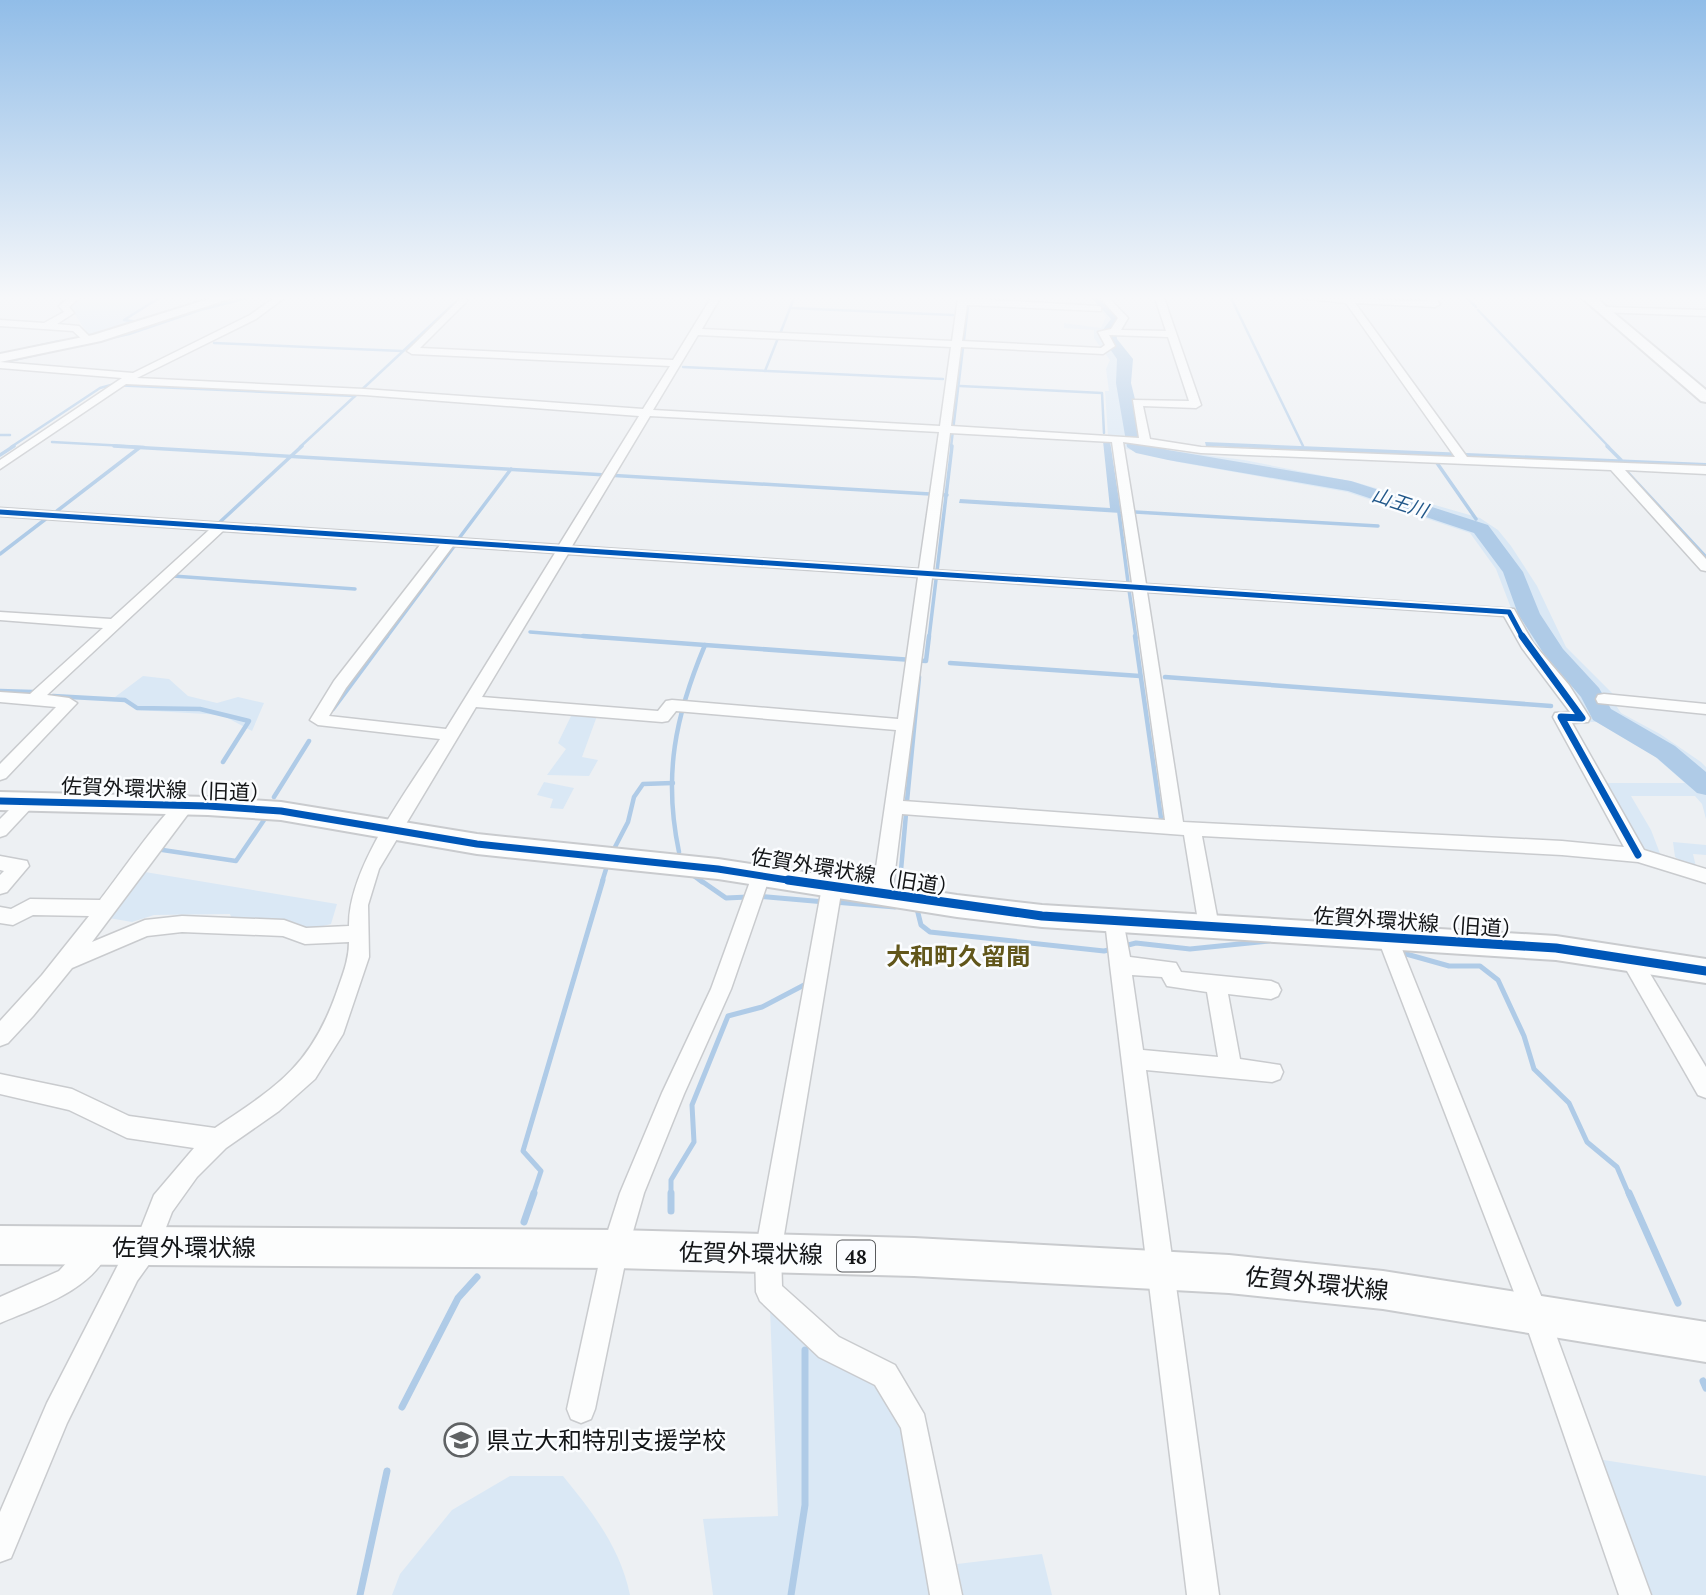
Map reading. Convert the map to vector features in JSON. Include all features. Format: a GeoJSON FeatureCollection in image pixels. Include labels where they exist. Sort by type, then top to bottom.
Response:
{"type":"FeatureCollection","features":[{"type":"Feature","properties":{"kind":"main road","name":"佐賀外環状線"},"geometry":{"type":"LineString","coordinates":[[0,1245],[768,1253],[914,1257],[1161,1270],[1229,1274],[1383,1290],[1706,1342]]}},
{"type":"Feature","properties":{"kind":"street"},"geometry":{"type":"LineString","coordinates":[[74,372],[646,413],[1120,439],[1201,450],[1459,456],[1615,467],[1706,470]]}},
{"type":"Feature","properties":{"kind":"street"},"geometry":{"type":"LineString","coordinates":[[0,465],[140,372]]}},
{"type":"Feature","properties":{"kind":"street"},"geometry":{"type":"LineString","coordinates":[[0,1547],[57,1413],[128,1272],[146,1247],[163,1205],[189,1168],[218,1140],[271,1103],[307,1072],[335,1027],[359,957],[358,905],[370,868],[670,372]]}},
{"type":"Feature","properties":{"kind":"street"},"geometry":{"type":"LineString","coordinates":[[882,895],[952,372]]}},
{"type":"Feature","properties":{"kind":"street"},"geometry":{"type":"LineString","coordinates":[[1145,441],[1138,402],[1196,405],[1185,372]]}},
{"type":"Feature","properties":{"kind":"street"},"geometry":{"type":"LineString","coordinates":[[1399,372],[1459,456]]}},
{"type":"Feature","properties":{"kind":"street"},"geometry":{"type":"LineString","coordinates":[[1676,372],[1706,398]]}},
{"type":"Feature","properties":{"kind":"street"},"geometry":{"type":"LineString","coordinates":[[1120,439],[1140,587],[1183,827],[1209,927]]}},
{"type":"Feature","properties":{"kind":"street"},"geometry":{"type":"LineString","coordinates":[[1615,467],[1706,567]]}},
{"type":"Feature","properties":{"kind":"street"},"geometry":{"type":"LineString","coordinates":[[0,512],[1510,612],[1527,645],[1563,689],[1581,718],[1561,717],[1638,855]]}},
{"type":"Feature","properties":{"kind":"street"},"geometry":{"type":"LineString","coordinates":[[34,699],[221,526]]}},
{"type":"Feature","properties":{"kind":"street"},"geometry":{"type":"LineString","coordinates":[[450,541],[340,685],[318,720],[452,735]]}},
{"type":"Feature","properties":{"kind":"street"},"geometry":{"type":"LineString","coordinates":[[0,616],[114,624]]}},
{"type":"Feature","properties":{"kind":"street"},"geometry":{"type":"LineString","coordinates":[[0,697],[69,703],[0,774]]}},
{"type":"Feature","properties":{"kind":"street"},"geometry":{"type":"LineString","coordinates":[[1604,699],[1706,709]]}},
{"type":"Feature","properties":{"kind":"street"},"geometry":{"type":"LineString","coordinates":[[472,701],[662,718],[672,705],[691,706],[903,725]]}},
{"type":"Feature","properties":{"kind":"street","name":"佐賀外環状線（旧道）"},"geometry":{"type":"LineString","coordinates":[[0,801],[185,805],[281,811],[477,844],[605,855],[757,889],[830,897],[882,895],[1042,916],[1118,945],[1209,927],[1393,950],[1556,948],[1706,971]]}},
{"type":"Feature","properties":{"kind":"street"},"geometry":{"type":"LineString","coordinates":[[0,830],[28,802]]}},
{"type":"Feature","properties":{"kind":"street"},"geometry":{"type":"LineString","coordinates":[[0,1036],[25,1011],[144,854],[185,805]]}},
{"type":"Feature","properties":{"kind":"street"},"geometry":{"type":"LineString","coordinates":[[893,807],[1183,827],[1562,848],[1638,855],[1706,876]]}},
{"type":"Feature","properties":{"kind":"street"},"geometry":{"type":"LineString","coordinates":[[0,863],[20,866],[0,887]]}},
{"type":"Feature","properties":{"kind":"street"},"geometry":{"type":"LineString","coordinates":[[581,1409],[615,1250],[632,1192],[673,1093],[721,989],[757,889]]}},
{"type":"Feature","properties":{"kind":"street"},"geometry":{"type":"LineString","coordinates":[[830,897],[768,1253],[768,1292],[829,1348],[885,1375],[914,1424],[946,1595]]}},
{"type":"Feature","properties":{"kind":"street"},"geometry":{"type":"LineString","coordinates":[[0,915],[13,917],[30,906],[105,908]]}},
{"type":"Feature","properties":{"kind":"street"},"geometry":{"type":"LineString","coordinates":[[64,961],[145,928],[182,924],[284,928],[305,936],[359,933]]}},
{"type":"Feature","properties":{"kind":"street"},"geometry":{"type":"LineString","coordinates":[[1118,945],[1169,969],[1174,980],[1271,990]]}},
{"type":"Feature","properties":{"kind":"street"},"geometry":{"type":"LineString","coordinates":[[1118,945],[1203,1595]]}},
{"type":"Feature","properties":{"kind":"street"},"geometry":{"type":"LineString","coordinates":[[1393,950],[1535,1313],[1635,1595]]}},
{"type":"Feature","properties":{"kind":"street"},"geometry":{"type":"LineString","coordinates":[[1630,958],[1706,1088]]}},
{"type":"Feature","properties":{"kind":"street"},"geometry":{"type":"LineString","coordinates":[[1216,984],[1231,1069]]}},
{"type":"Feature","properties":{"kind":"street"},"geometry":{"type":"LineString","coordinates":[[1133,1059],[1272,1072]]}},
{"type":"Feature","properties":{"kind":"street"},"geometry":{"type":"LineString","coordinates":[[0,1084],[72,1100],[127,1127],[218,1140]]}},
{"type":"Feature","properties":{"kind":"street"},"geometry":{"type":"LineString","coordinates":[[0,1310],[68,1280],[98,1246]]}},
{"type":"Feature","properties":{"kind":"shaded area"},"geometry":{"type":"Polygon","coordinates":[[[1106,372],[1120,372],[1120,392],[1129,427],[1129,438],[1108,436],[1105,391],[1109,391],[1106,372]]]}},
{"type":"Feature","properties":{"kind":"shaded area"},"geometry":{"type":"Polygon","coordinates":[[[1122,442],[1140,451],[1174,459],[1348,487],[1466,525],[1479,532],[1507,570],[1524,615],[1543,649],[1584,691],[1596,713],[1660,751],[1706,792],[1706,819],[1702,804],[1695,796],[1631,796],[1651,830],[1661,856],[1642,852],[1604,783],[1685,783],[1653,755],[1597,722],[1590,722],[1570,687],[1532,648],[1511,608],[1496,569],[1470,533],[1347,492],[1177,462],[1123,448],[1122,442]]]}},
{"type":"Feature","properties":{"kind":"shaded area"},"geometry":{"type":"Polygon","coordinates":[[[1139,443],[1355,482],[1480,518],[1498,530],[1511,546],[1537,586],[1566,647],[1615,696],[1615,704],[1621,713],[1660,734],[1701,762],[1706,767],[1706,782],[1679,757],[1609,716],[1590,685],[1560,654],[1537,619],[1520,575],[1486,530],[1475,523],[1352,485],[1246,464],[1168,454],[1139,443]]]}},
{"type":"Feature","properties":{"kind":"shaded area"},"geometry":{"type":"Polygon","coordinates":[[[143,676],[169,679],[188,696],[217,703],[238,697],[264,703],[252,731],[222,715],[138,710],[115,697],[143,676]]]}},
{"type":"Feature","properties":{"kind":"shaded area"},"geometry":{"type":"Polygon","coordinates":[[[572,714],[597,716],[582,757],[598,760],[589,776],[547,775],[566,749],[558,743],[572,714]]]}},
{"type":"Feature","properties":{"kind":"shaded area"},"geometry":{"type":"Polygon","coordinates":[[[544,782],[574,788],[563,809],[550,808],[553,799],[537,795],[544,782]]]}},
{"type":"Feature","properties":{"kind":"shaded area"},"geometry":{"type":"Polygon","coordinates":[[[1673,842],[1706,845],[1706,855],[1693,854],[1697,871],[1675,857],[1673,842]]]}},
{"type":"Feature","properties":{"kind":"shaded area"},"geometry":{"type":"Polygon","coordinates":[[[145,872],[337,904],[331,924],[311,929],[288,924],[233,922],[230,914],[154,915],[132,922],[103,917],[145,872]]]}},
{"type":"Feature","properties":{"kind":"shaded area"},"geometry":{"type":"Polygon","coordinates":[[[770,1309],[880,1382],[907,1433],[937,1595],[713,1595],[703,1519],[778,1516],[770,1309]]]}},
{"type":"Feature","properties":{"kind":"shaded area"},"geometry":{"type":"Polygon","coordinates":[[[1597,1459],[1706,1476],[1706,1595],[1648,1595],[1597,1459]]]}},
{"type":"Feature","properties":{"kind":"shaded area"},"geometry":{"type":"Polygon","coordinates":[[[510,1476],[563,1476],[604,1531],[620,1561],[630,1595],[392,1595],[400,1574],[452,1510],[510,1476]]]}},
{"type":"Feature","properties":{"kind":"shaded area"},"geometry":{"type":"Polygon","coordinates":[[[1042,1554],[1052,1595],[963,1595],[957,1564],[1042,1554]]]}},
{"type":"Feature","properties":{"kind":"water"},"geometry":{"type":"Polygon","coordinates":[[[1103,441],[1110,441],[1121,513],[959,503],[960,499],[1110,508],[1103,441]]]}},
{"type":"Feature","properties":{"kind":"water"},"geometry":{"type":"Polygon","coordinates":[[[1205,442],[1706,463],[1706,467],[1206,446],[1205,442]]]}},
{"type":"Feature","properties":{"kind":"waterway"},"geometry":{"type":"LineString","coordinates":[[355,396],[380,372]]}},
{"type":"Feature","properties":{"kind":"waterway"},"geometry":{"type":"LineString","coordinates":[[801,372],[943,379]]}},
{"type":"Feature","properties":{"kind":"waterway"},"geometry":{"type":"LineString","coordinates":[[951,447],[960,372]]}},
{"type":"Feature","properties":{"kind":"waterway","name":"山王川"},"geometry":{"type":"LineString","coordinates":[[1123,372],[1125,394],[1133,424],[1133,443],[1142,449],[1351,486],[1481,529],[1513,572],[1529,614],[1555,654],[1591,693],[1602,714],[1666,752],[1706,786]]}},
{"type":"Feature","properties":{"kind":"waterway"},"geometry":{"type":"LineString","coordinates":[[1267,372],[1303,446]]}},
{"type":"Feature","properties":{"kind":"waterway"},"geometry":{"type":"LineString","coordinates":[[1538,372],[1609,447]]}},
{"type":"Feature","properties":{"kind":"waterway"},"geometry":{"type":"LineString","coordinates":[[11,447],[100,388],[111,385],[355,396]]}},
{"type":"Feature","properties":{"kind":"waterway"},"geometry":{"type":"LineString","coordinates":[[960,386],[1102,393],[1104,433]]}},
{"type":"Feature","properties":{"kind":"waterway"},"geometry":{"type":"LineString","coordinates":[[300,447],[355,396]]}},
{"type":"Feature","properties":{"kind":"waterway"},"geometry":{"type":"LineString","coordinates":[[0,435],[10,435]]}},
{"type":"Feature","properties":{"kind":"waterway"},"geometry":{"type":"LineString","coordinates":[[52,442],[144,447]]}},
{"type":"Feature","properties":{"kind":"waterway"},"geometry":{"type":"LineString","coordinates":[[0,455],[14,446]]}},
{"type":"Feature","properties":{"kind":"waterway"},"geometry":{"type":"LineString","coordinates":[[114,446],[291,456]]}},
{"type":"Feature","properties":{"kind":"waterway"},"geometry":{"type":"LineString","coordinates":[[291,456],[302,446]]}},
{"type":"Feature","properties":{"kind":"waterway"},"geometry":{"type":"LineString","coordinates":[[946,495],[952,446]]}},
{"type":"Feature","properties":{"kind":"waterway"},"geometry":{"type":"LineString","coordinates":[[1607,446],[1621,460]]}},
{"type":"Feature","properties":{"kind":"waterway"},"geometry":{"type":"LineString","coordinates":[[57,511],[139,448]]}},
{"type":"Feature","properties":{"kind":"waterway"},"geometry":{"type":"LineString","coordinates":[[220,522],[291,456]]}},
{"type":"Feature","properties":{"kind":"waterway"},"geometry":{"type":"LineString","coordinates":[[291,456],[511,469]]}},
{"type":"Feature","properties":{"kind":"waterway"},"geometry":{"type":"LineString","coordinates":[[1437,463],[1476,519]]}},
{"type":"Feature","properties":{"kind":"waterway"},"geometry":{"type":"LineString","coordinates":[[460,537],[511,469]]}},
{"type":"Feature","properties":{"kind":"waterway"},"geometry":{"type":"LineString","coordinates":[[511,469],[946,495]]}},
{"type":"Feature","properties":{"kind":"waterway"},"geometry":{"type":"LineString","coordinates":[[1626,471],[1706,557]]}},
{"type":"Feature","properties":{"kind":"waterway"},"geometry":{"type":"LineString","coordinates":[[929,638],[946,495]]}},
{"type":"Feature","properties":{"kind":"waterway"},"geometry":{"type":"LineString","coordinates":[[1135,512],[1378,526]]}},
{"type":"Feature","properties":{"kind":"waterway"},"geometry":{"type":"LineString","coordinates":[[1119,513],[1128,582]]}},
{"type":"Feature","properties":{"kind":"waterway"},"geometry":{"type":"LineString","coordinates":[[0,554],[47,518]]}},
{"type":"Feature","properties":{"kind":"waterway"},"geometry":{"type":"LineString","coordinates":[[386,638],[455,545]]}},
{"type":"Feature","properties":{"kind":"waterway"},"geometry":{"type":"LineString","coordinates":[[173,576],[355,589]]}},
{"type":"Feature","properties":{"kind":"waterway"},"geometry":{"type":"LineString","coordinates":[[1129,590],[1136,638]]}},
{"type":"Feature","properties":{"kind":"waterway"},"geometry":{"type":"LineString","coordinates":[[530,632],[606,638]]}},
{"type":"Feature","properties":{"kind":"waterway"},"geometry":{"type":"LineString","coordinates":[[333,709],[387,636]]}},
{"type":"Feature","properties":{"kind":"waterway"},"geometry":{"type":"LineString","coordinates":[[583,636],[705,645]]}},
{"type":"Feature","properties":{"kind":"waterway"},"geometry":{"type":"LineString","coordinates":[[705,645],[926,661],[929,636]]}},
{"type":"Feature","properties":{"kind":"waterway"},"geometry":{"type":"LineString","coordinates":[[1135,636],[1161,818]]}},
{"type":"Feature","properties":{"kind":"waterway"},"geometry":{"type":"LineString","coordinates":[[672,783],[679,722],[705,645]]}},
{"type":"Feature","properties":{"kind":"waterway"},"geometry":{"type":"LineString","coordinates":[[950,663],[1140,676]]}},
{"type":"Feature","properties":{"kind":"waterway"},"geometry":{"type":"LineString","coordinates":[[907,801],[919,677]]}},
{"type":"Feature","properties":{"kind":"waterway"},"geometry":{"type":"LineString","coordinates":[[1165,677],[1551,706]]}},
{"type":"Feature","properties":{"kind":"waterway"},"geometry":{"type":"LineString","coordinates":[[0,691],[33,692]]}},
{"type":"Feature","properties":{"kind":"waterway"},"geometry":{"type":"LineString","coordinates":[[53,696],[125,700],[137,708],[200,709],[249,721],[223,762]]}},
{"type":"Feature","properties":{"kind":"waterway"},"geometry":{"type":"LineString","coordinates":[[274,797],[309,741]]}},
{"type":"Feature","properties":{"kind":"waterway"},"geometry":{"type":"LineString","coordinates":[[615,847],[628,822],[634,797],[643,784],[672,783]]}},
{"type":"Feature","properties":{"kind":"waterway"},"geometry":{"type":"LineString","coordinates":[[672,783],[674,824],[679,852]]}},
{"type":"Feature","properties":{"kind":"waterway"},"geometry":{"type":"LineString","coordinates":[[900,881],[906,814]]}},
{"type":"Feature","properties":{"kind":"waterway"},"geometry":{"type":"LineString","coordinates":[[156,849],[236,861],[264,820]]}},
{"type":"Feature","properties":{"kind":"waterway"},"geometry":{"type":"LineString","coordinates":[[602,882],[607,866]]}},
{"type":"Feature","properties":{"kind":"waterway"},"geometry":{"type":"LineString","coordinates":[[691,874],[702,882]]}},
{"type":"Feature","properties":{"kind":"waterway"},"geometry":{"type":"LineString","coordinates":[[533,1195],[541,1171],[523,1151],[603,880]]}},
{"type":"Feature","properties":{"kind":"waterway"},"geometry":{"type":"LineString","coordinates":[[700,880],[726,898],[748,897]]}},
{"type":"Feature","properties":{"kind":"waterway"},"geometry":{"type":"LineString","coordinates":[[757,896],[825,902]]}},
{"type":"Feature","properties":{"kind":"waterway"},"geometry":{"type":"LineString","coordinates":[[834,902],[895,907]]}},
{"type":"Feature","properties":{"kind":"waterway"},"geometry":{"type":"LineString","coordinates":[[914,908],[917,909],[921,925],[930,932],[1104,951],[1113,949]]}},
{"type":"Feature","properties":{"kind":"waterway"},"geometry":{"type":"LineString","coordinates":[[1124,946],[1136,943],[1190,949],[1269,941]]}},
{"type":"Feature","properties":{"kind":"waterway"},"geometry":{"type":"LineString","coordinates":[[1399,952],[1449,966],[1480,966],[1498,980],[1524,1036],[1534,1069],[1569,1103],[1587,1142],[1617,1167],[1629,1195]]}},
{"type":"Feature","properties":{"kind":"waterway"},"geometry":{"type":"LineString","coordinates":[[671,1211],[671,1180],[694,1142],[692,1105],[728,1016],[762,1007],[806,984]]}},
{"type":"Feature","properties":{"kind":"waterway"},"geometry":{"type":"LineString","coordinates":[[524,1222],[534,1193]]}},
{"type":"Feature","properties":{"kind":"waterway"},"geometry":{"type":"LineString","coordinates":[[1629,1193],[1678,1303]]}},
{"type":"Feature","properties":{"kind":"waterway"},"geometry":{"type":"LineString","coordinates":[[402,1407],[458,1298],[477,1277]]}},
{"type":"Feature","properties":{"kind":"waterway"},"geometry":{"type":"LineString","coordinates":[[791,1595],[805,1505],[805,1350]]}},
{"type":"Feature","properties":{"kind":"waterway"},"geometry":{"type":"LineString","coordinates":[[1703,1381],[1706,1388]]}},
{"type":"Feature","properties":{"kind":"waterway"},"geometry":{"type":"LineString","coordinates":[[360,1595],[387,1471]]}},
{"type":"Feature","properties":{"kind":"cycle path"},"geometry":{"type":"LineString","coordinates":[[0,512],[1509,612],[1527,645],[1563,689],[1582,718],[1561,717],[1638,855]]}},
{"type":"Feature","properties":{"kind":"cycle path"},"geometry":{"type":"LineString","coordinates":[[0,801],[208,806],[281,811],[477,844],[718,869],[957,906],[1042,916],[1556,948],[1706,971]]}},
{"type":"Feature","properties":{"kind":"place","name":"県立大和特別支援学校"},"geometry":{"type":"Point","coordinates":[461,1440]}},
{"type":"Feature","properties":{"kind":"district","name":"大和町久留間"},"geometry":{"type":"Point","coordinates":[958,956]}}]}
